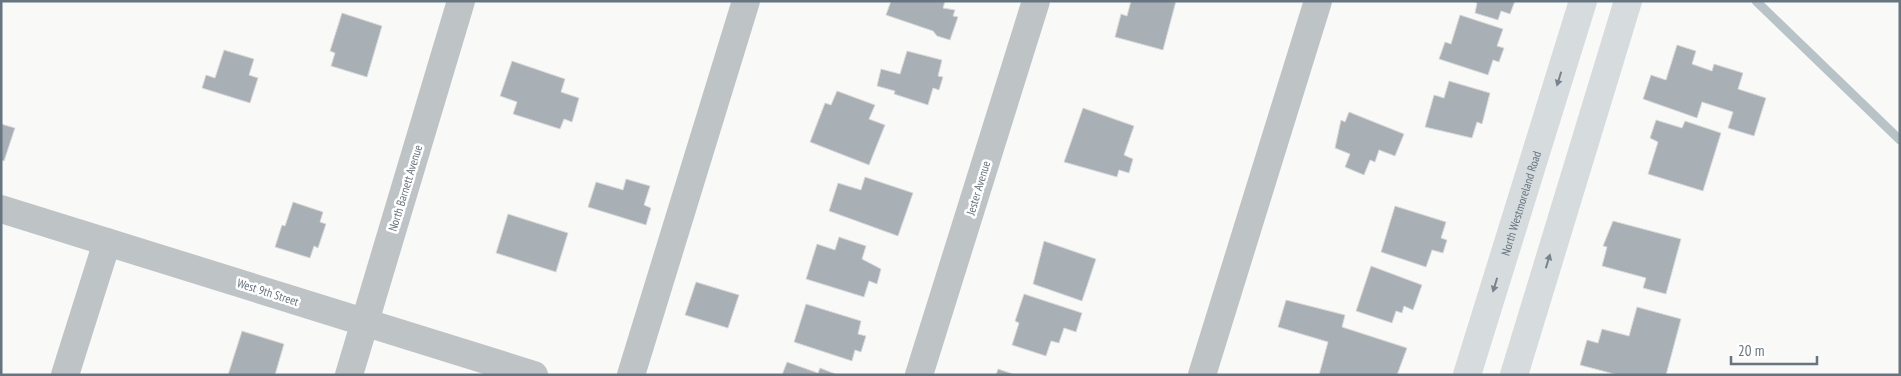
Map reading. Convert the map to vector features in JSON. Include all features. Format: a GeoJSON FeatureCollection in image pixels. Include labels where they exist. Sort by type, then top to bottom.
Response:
{"type":"FeatureCollection","features":[{"type":"Feature","properties":{"kind":"main road","name":"North Westmoreland Road"},"geometry":{"type":"LineString","coordinates":[[1467,375],[1583,1]]}},
{"type":"Feature","properties":{"kind":"main road"},"geometry":{"type":"LineString","coordinates":[[1514,375],[1628,1]]}},
{"type":"Feature","properties":{"kind":"street","name":"North Barnett Avenue"},"geometry":{"type":"LineString","coordinates":[[348,375],[461,1]]}},
{"type":"Feature","properties":{"kind":"street"},"geometry":{"type":"LineString","coordinates":[[631,375],[746,1]]}},
{"type":"Feature","properties":{"kind":"street","name":"Jester Avenue"},"geometry":{"type":"LineString","coordinates":[[919,375],[1036,1]]}},
{"type":"Feature","properties":{"kind":"street"},"geometry":{"type":"LineString","coordinates":[[1202,375],[1318,1]]}},
{"type":"Feature","properties":{"kind":"street","name":"West 9th Street"},"geometry":{"type":"LineString","coordinates":[[1,209],[534,375]]}},
{"type":"Feature","properties":{"kind":"street"},"geometry":{"type":"LineString","coordinates":[[65,375],[107,242]]}},
{"type":"Feature","properties":{"kind":"building"},"geometry":{"type":"Polygon","coordinates":[[[891,1],[945,1],[943,8],[955,10],[953,16],[958,17],[950,40],[937,36],[933,31],[886,15],[891,1]]]}},
{"type":"Feature","properties":{"kind":"building"},"geometry":{"type":"Polygon","coordinates":[[[1131,1],[1176,1],[1163,50],[1115,37],[1121,14],[1127,16],[1131,1]]]}},
{"type":"Feature","properties":{"kind":"building"},"geometry":{"type":"Polygon","coordinates":[[[1471,1],[1515,1],[1510,14],[1501,11],[1498,20],[1475,13],[1477,3],[1471,1]]]}},
{"type":"Feature","properties":{"kind":"building"},"geometry":{"type":"Polygon","coordinates":[[[342,13],[382,26],[367,77],[331,66],[335,53],[330,51],[342,13]]]}},
{"type":"Feature","properties":{"kind":"building"},"geometry":{"type":"Polygon","coordinates":[[[1460,15],[1503,29],[1497,46],[1504,48],[1499,62],[1493,60],[1488,75],[1439,59],[1445,42],[1451,44],[1460,15]]]}},
{"type":"Feature","properties":{"kind":"building"},"geometry":{"type":"Polygon","coordinates":[[[1677,45],[1696,51],[1692,64],[1712,71],[1714,64],[1743,73],[1738,89],[1766,98],[1754,136],[1728,128],[1733,112],[1702,102],[1697,118],[1643,99],[1651,75],[1666,80],[1677,45]]]}},
{"type":"Feature","properties":{"kind":"building"},"geometry":{"type":"Polygon","coordinates":[[[224,50],[254,59],[249,75],[258,78],[250,103],[202,88],[206,75],[215,78],[224,50]]]}},
{"type":"Feature","properties":{"kind":"building"},"geometry":{"type":"Polygon","coordinates":[[[907,51],[942,60],[938,76],[943,77],[939,90],[933,88],[928,105],[894,94],[895,91],[877,86],[881,69],[900,74],[907,51]]]}},
{"type":"Feature","properties":{"kind":"building"},"geometry":{"type":"Polygon","coordinates":[[[512,61],[565,79],[561,92],[579,98],[572,122],[564,119],[560,129],[513,114],[517,102],[500,96],[512,61]]]}},
{"type":"Feature","properties":{"kind":"building"},"geometry":{"type":"Polygon","coordinates":[[[1449,81],[1490,93],[1482,124],[1477,122],[1472,138],[1425,127],[1434,95],[1444,98],[1449,81]]]}},
{"type":"Feature","properties":{"kind":"building"},"geometry":{"type":"Polygon","coordinates":[[[837,91],[875,105],[869,119],[885,125],[869,165],[810,142],[825,103],[831,105],[837,91]]]}},
{"type":"Feature","properties":{"kind":"building"},"geometry":{"type":"Polygon","coordinates":[[[1083,108],[1134,126],[1124,155],[1133,159],[1129,173],[1119,170],[1117,177],[1064,162],[1083,108]]]}},
{"type":"Feature","properties":{"kind":"building"},"geometry":{"type":"Polygon","coordinates":[[[1349,112],[1404,134],[1395,156],[1379,150],[1375,162],[1370,160],[1364,175],[1345,167],[1350,154],[1335,148],[1341,120],[1345,122],[1349,112]]]}},
{"type":"Feature","properties":{"kind":"building"},"geometry":{"type":"Polygon","coordinates":[[[1656,120],[1682,128],[1685,121],[1721,133],[1703,191],[1648,174],[1658,142],[1650,138],[1656,120]]]}},
{"type":"Feature","properties":{"kind":"building"},"geometry":{"type":"Polygon","coordinates":[[[1,124],[15,128],[4,161],[1,160],[1,124]]]}},
{"type":"Feature","properties":{"kind":"building"},"geometry":{"type":"Polygon","coordinates":[[[865,177],[913,193],[898,236],[829,211],[838,183],[861,190],[865,177]]]}},
{"type":"Feature","properties":{"kind":"building"},"geometry":{"type":"Polygon","coordinates":[[[626,179],[650,186],[644,205],[651,208],[646,225],[588,207],[596,182],[623,190],[626,179]]]}},
{"type":"Feature","properties":{"kind":"building"},"geometry":{"type":"Polygon","coordinates":[[[293,202],[323,212],[320,222],[326,224],[318,248],[314,246],[310,258],[275,247],[282,225],[285,226],[293,202]]]}},
{"type":"Feature","properties":{"kind":"building"},"geometry":{"type":"Polygon","coordinates":[[[1395,206],[1446,222],[1441,238],[1447,240],[1443,253],[1432,250],[1426,267],[1381,252],[1395,206]]]}},
{"type":"Feature","properties":{"kind":"building"},"geometry":{"type":"Polygon","coordinates":[[[508,214],[568,233],[556,272],[496,253],[508,214]]]}},
{"type":"Feature","properties":{"kind":"building"},"geometry":{"type":"Polygon","coordinates":[[[1613,221],[1681,239],[1666,294],[1643,288],[1646,278],[1602,266],[1607,247],[1603,246],[1613,221]]]}},
{"type":"Feature","properties":{"kind":"building"},"geometry":{"type":"Polygon","coordinates":[[[839,237],[866,246],[862,259],[881,269],[877,284],[869,281],[864,297],[806,279],[817,244],[835,250],[839,237]]]}},
{"type":"Feature","properties":{"kind":"building"},"geometry":{"type":"Polygon","coordinates":[[[1044,241],[1096,259],[1082,301],[1033,284],[1044,241]]]}},
{"type":"Feature","properties":{"kind":"building"},"geometry":{"type":"Polygon","coordinates":[[[1371,266],[1422,285],[1413,310],[1404,306],[1402,313],[1396,311],[1392,323],[1356,311],[1371,266]]]}},
{"type":"Feature","properties":{"kind":"building"},"geometry":{"type":"Polygon","coordinates":[[[696,282],[739,295],[728,328],[685,315],[696,282]]]}},
{"type":"Feature","properties":{"kind":"building"},"geometry":{"type":"Polygon","coordinates":[[[1024,294],[1082,313],[1076,332],[1064,328],[1059,343],[1051,341],[1046,356],[1012,345],[1019,323],[1015,321],[1024,294]]]}},
{"type":"Feature","properties":{"kind":"building"},"geometry":{"type":"Polygon","coordinates":[[[1286,300],[1345,315],[1342,327],[1407,348],[1397,375],[1319,375],[1328,342],[1278,327],[1286,300]]]}},
{"type":"Feature","properties":{"kind":"building"},"geometry":{"type":"Polygon","coordinates":[[[806,304],[861,321],[858,334],[866,336],[861,352],[855,350],[852,361],[794,342],[806,304]]]}},
{"type":"Feature","properties":{"kind":"building"},"geometry":{"type":"Polygon","coordinates":[[[1637,307],[1681,319],[1666,375],[1618,375],[1580,365],[1587,340],[1598,343],[1602,329],[1629,336],[1637,307]]]}},
{"type":"Feature","properties":{"kind":"building"},"geometry":{"type":"Polygon","coordinates":[[[242,331],[284,344],[275,375],[228,375],[242,331]]]}},
{"type":"Feature","properties":{"kind":"building"},"geometry":{"type":"Polygon","coordinates":[[[787,362],[818,373],[820,368],[838,375],[782,375],[787,362]]]}},
{"type":"Feature","properties":{"kind":"building"},"geometry":{"type":"Polygon","coordinates":[[[998,369],[1016,375],[996,375],[998,369]]]}},
{"type":"Feature","properties":{"kind":"waterway"},"geometry":{"type":"LineString","coordinates":[[1756,1],[1900,140]]}}]}
